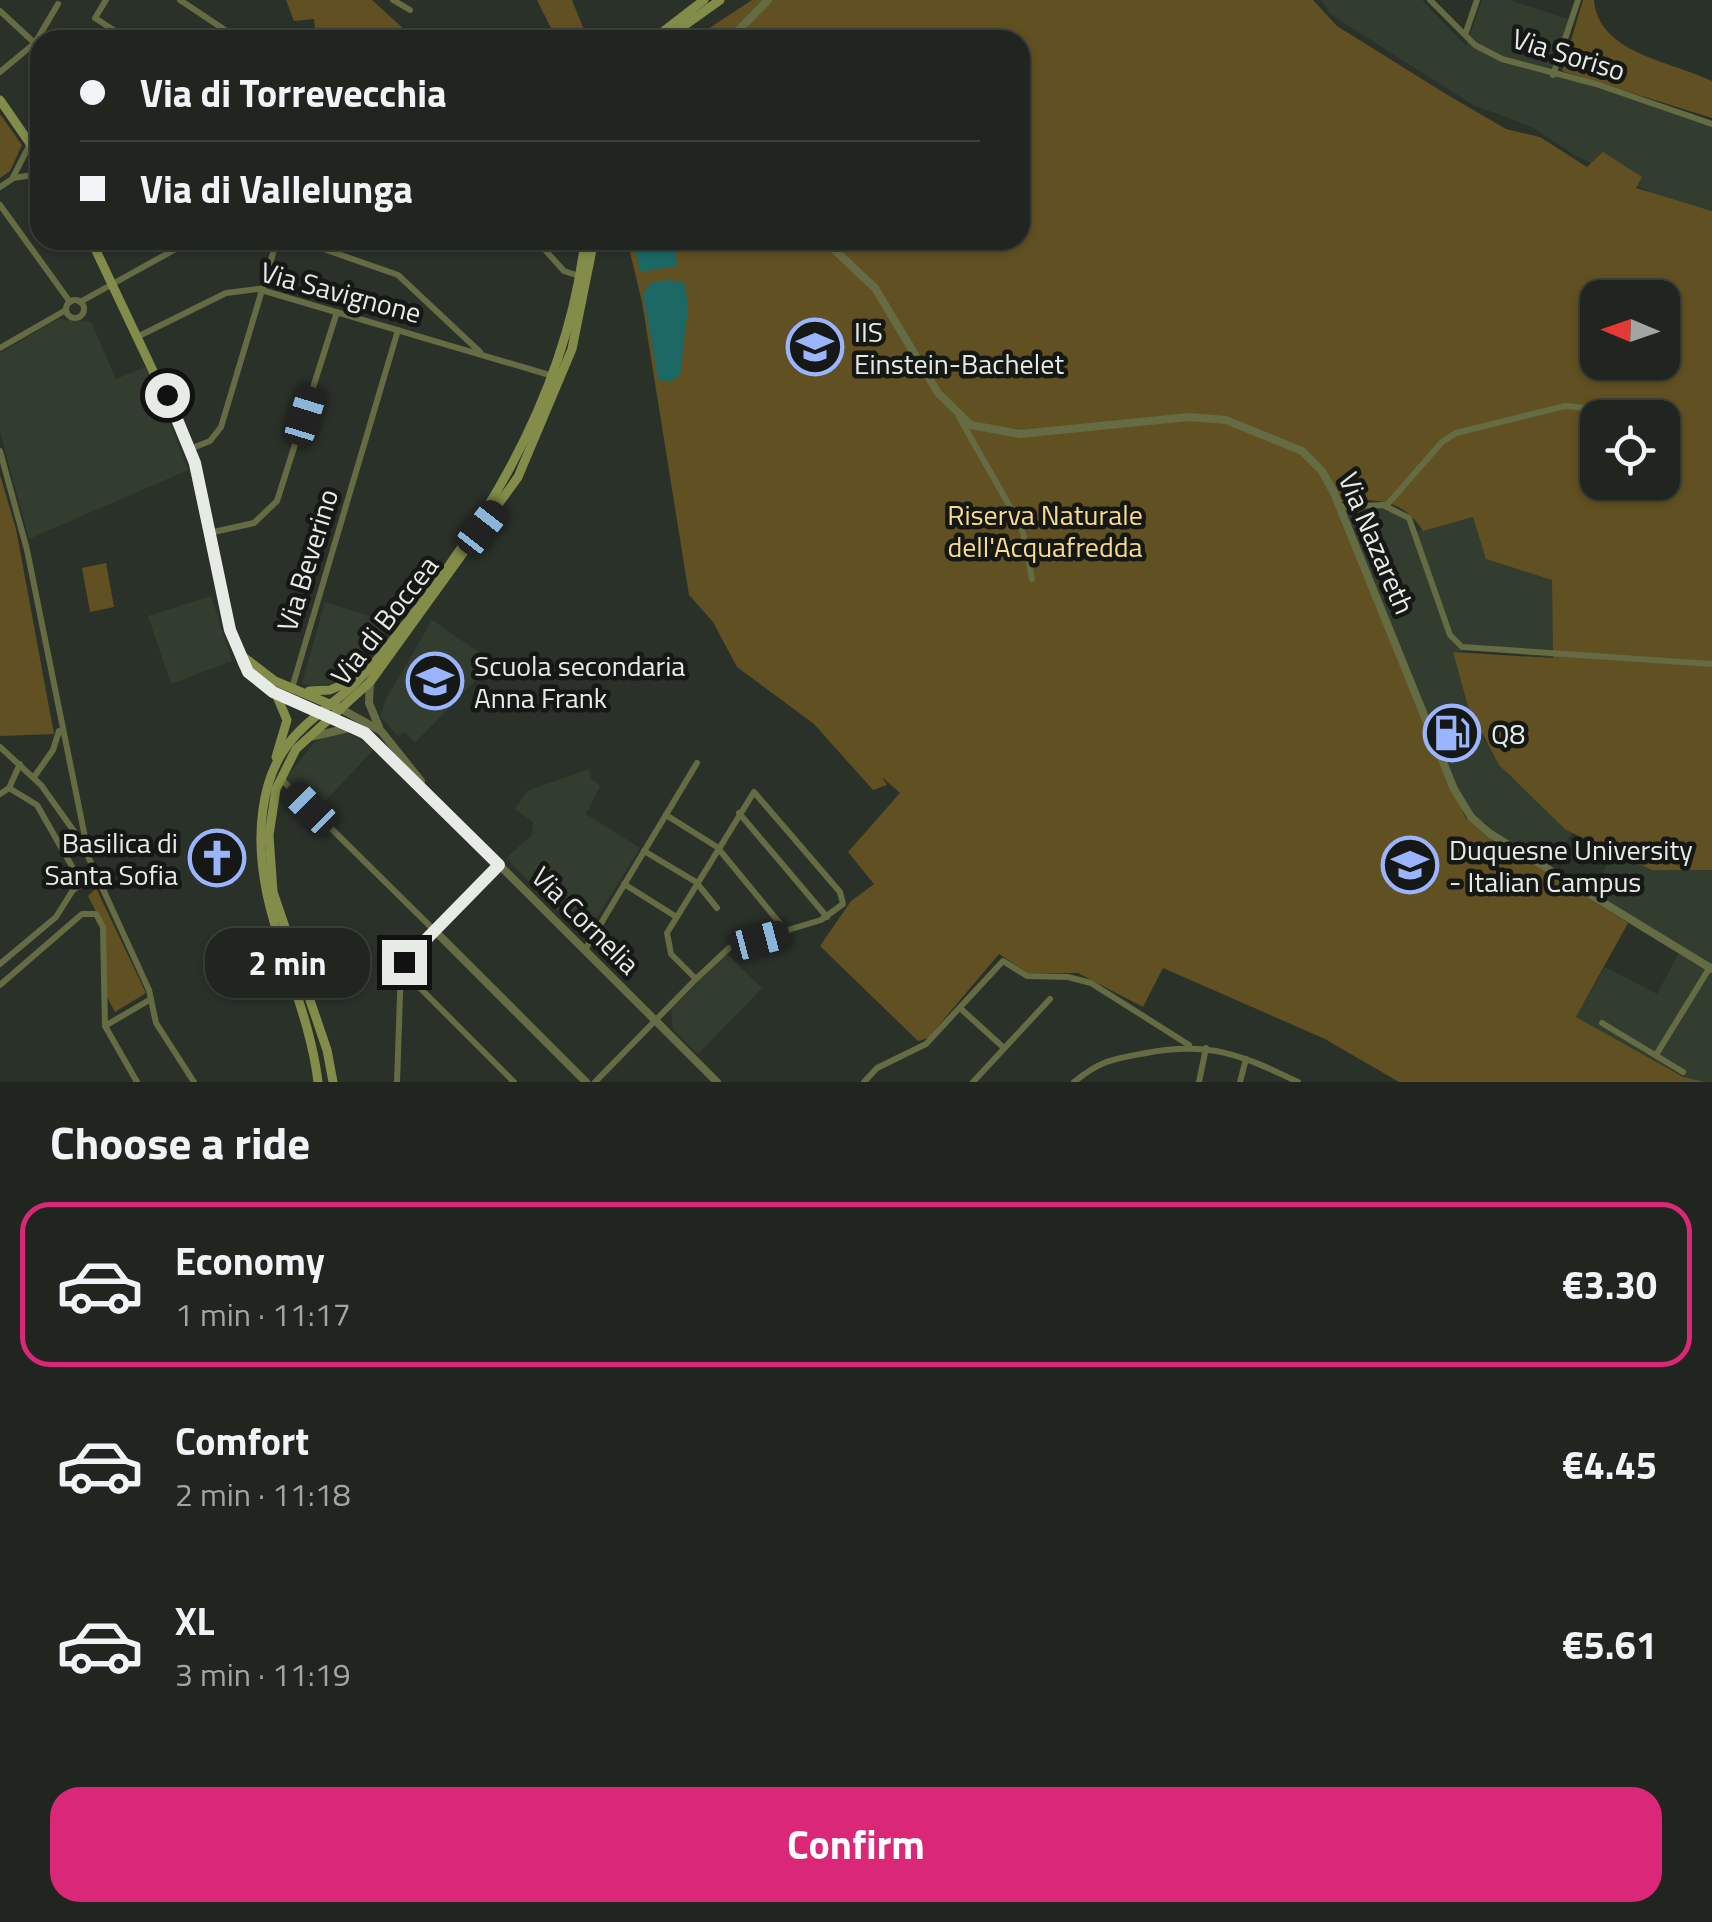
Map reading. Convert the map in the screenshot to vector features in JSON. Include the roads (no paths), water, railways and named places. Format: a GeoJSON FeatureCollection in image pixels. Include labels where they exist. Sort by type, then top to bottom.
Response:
{"type":"FeatureCollection","features":[{"type":"Feature","properties":{"kind":"main road"},"geometry":{"type":"LineString","coordinates":[[665,30],[704,0]]}},
{"type":"Feature","properties":{"kind":"main road"},"geometry":{"type":"LineString","coordinates":[[678,30],[720,0]]}},
{"type":"Feature","properties":{"kind":"main road"},"geometry":{"type":"LineString","coordinates":[[0,100],[30,143]]}},
{"type":"Feature","properties":{"kind":"main road"},"geometry":{"type":"LineString","coordinates":[[96,250],[190,449],[239,654],[251,676],[276,694],[330,717]]}},
{"type":"Feature","properties":{"kind":"main road","name":"Via di Boccea"},"geometry":{"type":"LineString","coordinates":[[318,1082],[308,1025],[272,920],[262,872],[262,815],[290,740],[328,702],[368,677],[512,471],[553,376],[585,277],[586,250]]}},
{"type":"Feature","properties":{"kind":"main road","name":"Via di Boccea"},"geometry":{"type":"LineString","coordinates":[[333,1082],[327,1050],[272,886],[270,823],[276,775],[368,677],[521,472],[570,356],[592,250]]}},
{"type":"Feature","properties":{"kind":"main road"},"geometry":{"type":"LineString","coordinates":[[239,654],[266,676],[341,708]]}},
{"type":"Feature","properties":{"kind":"main road"},"geometry":{"type":"LineString","coordinates":[[292,688],[324,692],[368,677]]}},
{"type":"Feature","properties":{"kind":"main road"},"geometry":{"type":"LineString","coordinates":[[276,694],[286,720],[276,775]]}},
{"type":"Feature","properties":{"kind":"street"},"geometry":{"type":"LineString","coordinates":[[106,0],[96,18],[114,30]]}},
{"type":"Feature","properties":{"kind":"street"},"geometry":{"type":"LineString","coordinates":[[180,0],[225,30]]}},
{"type":"Feature","properties":{"kind":"street"},"geometry":{"type":"LineString","coordinates":[[393,0],[410,10]]}},
{"type":"Feature","properties":{"kind":"street"},"geometry":{"type":"LineString","coordinates":[[740,30],[768,0]]}},
{"type":"Feature","properties":{"kind":"street","name":"Via Soriso"},"geometry":{"type":"LineString","coordinates":[[1430,0],[1465,35],[1502,59],[1596,84],[1712,124]]}},
{"type":"Feature","properties":{"kind":"street"},"geometry":{"type":"LineString","coordinates":[[1465,35],[1477,0]]}},
{"type":"Feature","properties":{"kind":"street"},"geometry":{"type":"LineString","coordinates":[[1553,75],[1578,0]]}},
{"type":"Feature","properties":{"kind":"street"},"geometry":{"type":"LineString","coordinates":[[45,30],[58,4]]}},
{"type":"Feature","properties":{"kind":"street"},"geometry":{"type":"LineString","coordinates":[[0,10],[30,38]]}},
{"type":"Feature","properties":{"kind":"street"},"geometry":{"type":"LineString","coordinates":[[0,72],[30,50]]}},
{"type":"Feature","properties":{"kind":"street"},"geometry":{"type":"LineString","coordinates":[[12,179],[30,143]]}},
{"type":"Feature","properties":{"kind":"street"},"geometry":{"type":"LineString","coordinates":[[0,187],[12,179],[30,176]]}},
{"type":"Feature","properties":{"kind":"street"},"geometry":{"type":"LineString","coordinates":[[0,204],[30,249]]}},
{"type":"Feature","properties":{"kind":"street"},"geometry":{"type":"LineString","coordinates":[[31,250],[78,317],[84,310],[80,302]]}},
{"type":"Feature","properties":{"kind":"street"},"geometry":{"type":"LineString","coordinates":[[0,348],[68,306],[174,250]]}},
{"type":"Feature","properties":{"kind":"street"},"geometry":{"type":"LineString","coordinates":[[190,449],[210,442],[221,427],[274,250]]}},
{"type":"Feature","properties":{"kind":"street"},"geometry":{"type":"LineString","coordinates":[[327,250],[398,275],[480,353]]}},
{"type":"Feature","properties":{"kind":"street"},"geometry":{"type":"LineString","coordinates":[[545,250],[564,271],[585,277]]}},
{"type":"Feature","properties":{"kind":"street"},"geometry":{"type":"LineString","coordinates":[[834,250],[879,294],[938,393],[959,417],[1022,528],[1032,580]]}},
{"type":"Feature","properties":{"kind":"street","name":"Via Savignone"},"geometry":{"type":"LineString","coordinates":[[139,336],[226,293],[264,289],[553,376]]}},
{"type":"Feature","properties":{"kind":"street"},"geometry":{"type":"LineString","coordinates":[[209,532],[254,523],[277,501],[337,312]]}},
{"type":"Feature","properties":{"kind":"street","name":"Via Beverino"},"geometry":{"type":"LineString","coordinates":[[292,688],[398,330]]}},
{"type":"Feature","properties":{"kind":"street"},"geometry":{"type":"LineString","coordinates":[[1386,506],[1442,442],[1456,433],[1565,406],[1580,408]]}},
{"type":"Feature","properties":{"kind":"street","name":"Via Nazareth"},"geometry":{"type":"LineString","coordinates":[[959,417],[983,429],[1013,434],[1189,417],[1230,420],[1307,454],[1325,476],[1340,507],[1442,761],[1470,817],[1504,844],[1711,968]]}},
{"type":"Feature","properties":{"kind":"street"},"geometry":{"type":"LineString","coordinates":[[0,451],[27,550],[59,724],[89,857]]}},
{"type":"Feature","properties":{"kind":"street"},"geometry":{"type":"LineString","coordinates":[[1340,507],[1386,506],[1404,514],[1416,528],[1450,635],[1462,647],[1712,664]]}},
{"type":"Feature","properties":{"kind":"street"},"geometry":{"type":"LineString","coordinates":[[368,677],[369,706],[381,731]]}},
{"type":"Feature","properties":{"kind":"street","name":"Via Cornelia"},"geometry":{"type":"LineString","coordinates":[[341,708],[381,731],[426,789]]}},
{"type":"Feature","properties":{"kind":"street","name":"Via Cornelia"},"geometry":{"type":"LineString","coordinates":[[330,717],[355,728],[426,789],[717,1082]]}},
{"type":"Feature","properties":{"kind":"street"},"geometry":{"type":"LineString","coordinates":[[34,777],[53,750],[59,724]]}},
{"type":"Feature","properties":{"kind":"street"},"geometry":{"type":"LineString","coordinates":[[306,739],[331,730],[355,728]]}},
{"type":"Feature","properties":{"kind":"street"},"geometry":{"type":"LineString","coordinates":[[0,747],[34,777],[68,820],[98,875],[150,999],[156,1023],[194,1082]]}},
{"type":"Feature","properties":{"kind":"street"},"geometry":{"type":"LineString","coordinates":[[585,950],[697,763]]}},
{"type":"Feature","properties":{"kind":"street"},"geometry":{"type":"LineString","coordinates":[[0,794],[8,788],[20,764]]}},
{"type":"Feature","properties":{"kind":"street"},"geometry":{"type":"LineString","coordinates":[[276,775],[586,1082]]}},
{"type":"Feature","properties":{"kind":"street"},"geometry":{"type":"LineString","coordinates":[[8,788],[34,801],[78,878]]}},
{"type":"Feature","properties":{"kind":"street"},"geometry":{"type":"LineString","coordinates":[[595,1082],[729,948],[827,917],[843,904],[841,894],[755,792],[675,916],[667,946],[696,979]]}},
{"type":"Feature","properties":{"kind":"street"},"geometry":{"type":"LineString","coordinates":[[738,813],[827,917]]}},
{"type":"Feature","properties":{"kind":"street"},"geometry":{"type":"LineString","coordinates":[[666,816],[717,847],[787,932]]}},
{"type":"Feature","properties":{"kind":"street"},"geometry":{"type":"LineString","coordinates":[[644,851],[696,882],[717,908]]}},
{"type":"Feature","properties":{"kind":"street"},"geometry":{"type":"LineString","coordinates":[[397,1082],[401,969],[499,865]]}},
{"type":"Feature","properties":{"kind":"street"},"geometry":{"type":"LineString","coordinates":[[0,964],[56,917],[73,890],[98,875]]}},
{"type":"Feature","properties":{"kind":"street"},"geometry":{"type":"LineString","coordinates":[[624,884],[675,916]]}},
{"type":"Feature","properties":{"kind":"street"},"geometry":{"type":"LineString","coordinates":[[0,984],[80,915],[92,912],[103,927],[104,1026],[138,1082]]}},
{"type":"Feature","properties":{"kind":"street"},"geometry":{"type":"LineString","coordinates":[[864,1082],[877,1068],[919,1050],[1003,961],[1027,976],[1068,977],[1091,983],[1189,1045]]}},
{"type":"Feature","properties":{"kind":"street"},"geometry":{"type":"LineString","coordinates":[[1656,1055],[1711,968]]}},
{"type":"Feature","properties":{"kind":"street"},"geometry":{"type":"LineString","coordinates":[[401,969],[514,1082]]}},
{"type":"Feature","properties":{"kind":"street"},"geometry":{"type":"LineString","coordinates":[[104,1026],[150,999]]}},
{"type":"Feature","properties":{"kind":"street"},"geometry":{"type":"LineString","coordinates":[[973,1082],[1050,1000]]}},
{"type":"Feature","properties":{"kind":"street"},"geometry":{"type":"LineString","coordinates":[[960,1008],[1004,1048]]}},
{"type":"Feature","properties":{"kind":"street"},"geometry":{"type":"LineString","coordinates":[[1602,1023],[1683,1072]]}},
{"type":"Feature","properties":{"kind":"street"},"geometry":{"type":"LineString","coordinates":[[1074,1082],[1100,1061],[1189,1045],[1246,1058],[1298,1082]]}},
{"type":"Feature","properties":{"kind":"street"},"geometry":{"type":"LineString","coordinates":[[1199,1082],[1206,1048]]}},
{"type":"Feature","properties":{"kind":"street"},"geometry":{"type":"LineString","coordinates":[[1240,1082],[1246,1058]]}},
{"type":"Feature","properties":{"kind":"water"},"geometry":{"type":"Polygon","coordinates":[[[635,250],[675,250],[677,266],[640,272],[635,250]]]}},
{"type":"Feature","properties":{"kind":"water"},"geometry":{"type":"Polygon","coordinates":[[[684,282],[688,307],[680,375],[670,382],[658,379],[643,294],[650,283],[684,282]]]}},
{"type":"Feature","properties":{"kind":"place","name":"IIS Einstein-Bachelet"},"geometry":{"type":"Point","coordinates":[815,347]}},
{"type":"Feature","properties":{"kind":"place","name":"Scuola secondaria Anna Frank"},"geometry":{"type":"Point","coordinates":[435,681]}},
{"type":"Feature","properties":{"kind":"place","name":"Q8"},"geometry":{"type":"Point","coordinates":[1452,733]}},
{"type":"Feature","properties":{"kind":"place","name":"Basilica di Santa Sofia"},"geometry":{"type":"Point","coordinates":[217,858]}},
{"type":"Feature","properties":{"kind":"place","name":"Duquesne University - Italian Campus"},"geometry":{"type":"Point","coordinates":[1410,865]}},
{"type":"Feature","properties":{"kind":"park label","name":"Riserva Naturale dell'Acquafredda"},"geometry":{"type":"Point","coordinates":[1045,530]}}]}
